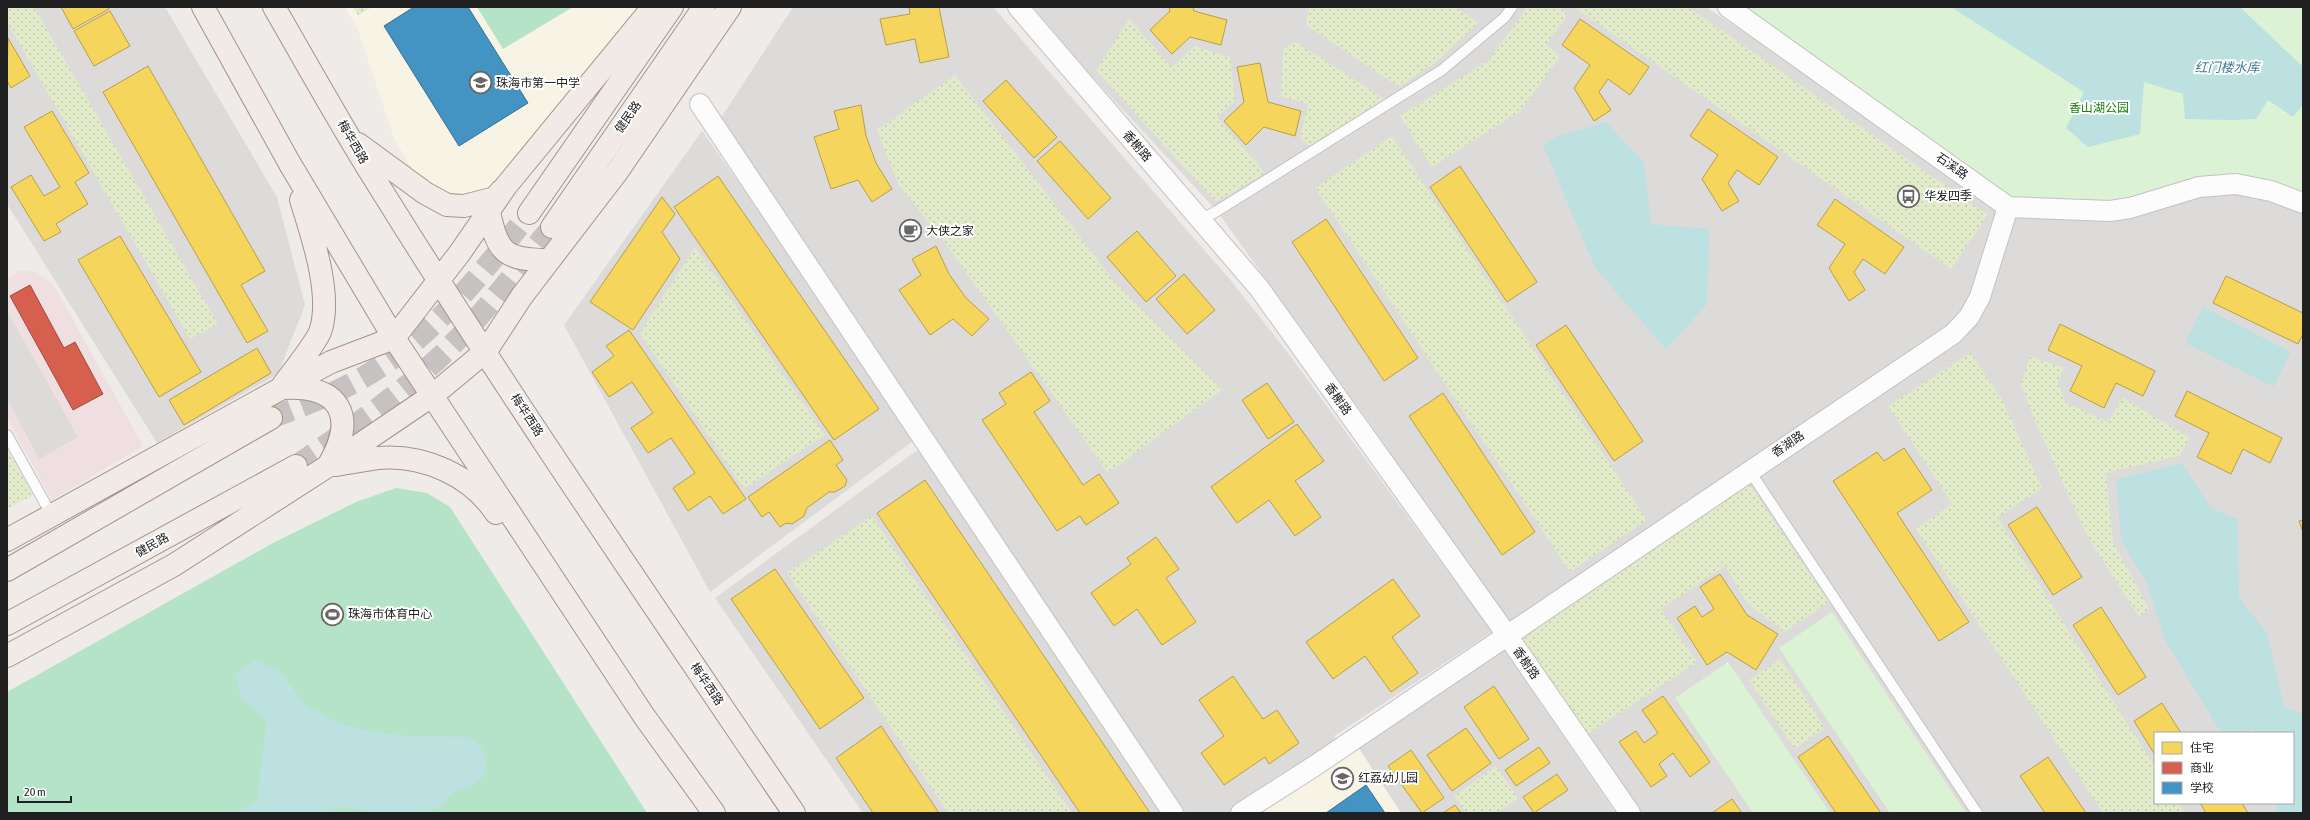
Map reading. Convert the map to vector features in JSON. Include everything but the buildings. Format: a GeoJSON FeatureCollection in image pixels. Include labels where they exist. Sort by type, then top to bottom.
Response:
{"type":"FeatureCollection","features":[{"type":"Feature","properties":{"kind":"main road"},"geometry":{"type":"LineString","coordinates":[[203,7],[290,164],[394,338],[556,580],[644,716],[714,813]]}},
{"type":"Feature","properties":{"kind":"main road","name":"梅华西路"},"geometry":{"type":"LineString","coordinates":[[274,7],[352,140],[439,279],[611,545],[794,813]]}},
{"type":"Feature","properties":{"kind":"main road"},"geometry":{"type":"LineString","coordinates":[[352,140],[425,193],[447,205],[464,206],[495,198],[653,7]]}},
{"type":"Feature","properties":{"kind":"main road"},"geometry":{"type":"LineString","coordinates":[[529,213],[672,7]]}},
{"type":"Feature","properties":{"kind":"main road","name":"健民路"},"geometry":{"type":"LineString","coordinates":[[552,227],[704,7]]}},
{"type":"Feature","properties":{"kind":"main road"},"geometry":{"type":"LineString","coordinates":[[7,656],[174,565],[328,466],[433,395],[486,351],[499,329],[549,260],[617,172],[730,7]]}},
{"type":"Feature","properties":{"kind":"main road"},"geometry":{"type":"LineString","coordinates":[[282,388],[320,332],[323,306],[322,281],[313,237],[290,164]]}},
{"type":"Feature","properties":{"kind":"main road"},"geometry":{"type":"LineString","coordinates":[[7,540],[331,362],[394,338],[439,279],[506,186]]}},
{"type":"Feature","properties":{"kind":"main road"},"geometry":{"type":"LineString","coordinates":[[488,211],[497,243],[504,251],[517,257],[530,260],[549,260]]}},
{"type":"Feature","properties":{"kind":"main road"},"geometry":{"type":"LineString","coordinates":[[282,388],[313,389],[324,392],[335,401],[341,412],[343,427],[339,448],[328,466]]}},
{"type":"Feature","properties":{"kind":"main road"},"geometry":{"type":"LineString","coordinates":[[7,570],[271,418]]}},
{"type":"Feature","properties":{"kind":"main road"},"geometry":{"type":"LineString","coordinates":[[328,466],[380,458],[424,462],[461,478],[475,487],[488,501],[517,544],[556,580]]}},
{"type":"Feature","properties":{"kind":"main road","name":"健民路"},"geometry":{"type":"LineString","coordinates":[[7,624],[296,466]]}},
{"type":"Feature","properties":{"kind":"street","name":"香榭路"},"geometry":{"type":"LineString","coordinates":[[1018,7],[1259,288],[1507,635],[1630,813]]}},
{"type":"Feature","properties":{"kind":"street","name":"石溪路"},"geometry":{"type":"LineString","coordinates":[[1728,7],[2008,207]]}},
{"type":"Feature","properties":{"kind":"street"},"geometry":{"type":"LineString","coordinates":[[700,104],[1173,813]]}},
{"type":"Feature","properties":{"kind":"street"},"geometry":{"type":"LineString","coordinates":[[2008,207],[2110,211],[2130,208],[2199,187],[2236,184],[2271,191],[2303,203]]}},
{"type":"Feature","properties":{"kind":"street","name":"香湖路"},"geometry":{"type":"LineString","coordinates":[[1242,813],[1507,635],[1958,328],[1969,317],[1980,297],[2008,207]]}},
{"type":"Feature","properties":{"kind":"lane"},"geometry":{"type":"LineString","coordinates":[[1200,220],[1442,70],[1505,17],[1512,7]]}},
{"type":"Feature","properties":{"kind":"lane"},"geometry":{"type":"LineString","coordinates":[[7,436],[52,514]]}},
{"type":"Feature","properties":{"kind":"lane"},"geometry":{"type":"LineString","coordinates":[[1749,470],[1977,813]]}},
{"type":"Feature","properties":{"kind":"shaded area"},"geometry":{"type":"Polygon","coordinates":[[[7,7],[165,7],[277,197],[305,305],[278,374],[157,443],[7,204],[7,7]]]}},
{"type":"Feature","properties":{"kind":"shaded area","name":"珠海市第一中学"},"geometry":{"type":"Polygon","coordinates":[[[345,7],[639,7],[532,159],[477,199],[435,197],[417,177],[394,139],[357,28],[345,7]]]}},
{"type":"Feature","properties":{"kind":"shaded area"},"geometry":{"type":"Polygon","coordinates":[[[793,7],[993,7],[1232,282],[1291,357],[1492,632],[1334,736],[1341,748],[1238,813],[1186,813],[719,121],[793,7]]]}},
{"type":"Feature","properties":{"kind":"shaded area"},"geometry":{"type":"Polygon","coordinates":[[[1033,7],[1706,7],[2008,207],[2199,187],[2303,203],[2303,813],[1630,813],[1507,635],[1383,442],[1217,211],[1086,70],[1033,7]]]}},
{"type":"Feature","properties":{"kind":"shaded area"},"geometry":{"type":"Polygon","coordinates":[[[702,131],[920,436],[710,592],[564,325],[702,131]]]}},
{"type":"Feature","properties":{"kind":"shaded area"},"geometry":{"type":"Polygon","coordinates":[[[20,271],[36,272],[53,284],[143,446],[52,500],[7,418],[7,278],[20,271]]]}},
{"type":"Feature","properties":{"kind":"shaded area"},"geometry":{"type":"Polygon","coordinates":[[[1776,301],[1830,379],[1728,451],[1673,373],[1776,301]]]}},
{"type":"Feature","properties":{"kind":"shaded area"},"geometry":{"type":"Polygon","coordinates":[[[7,311],[78,437],[39,459],[7,399],[7,311]]]}},
{"type":"Feature","properties":{"kind":"shaded area"},"geometry":{"type":"Polygon","coordinates":[[[923,446],[1168,813],[863,813],[715,598],[923,446]]]}},
{"type":"Feature","properties":{"kind":"shaded area"},"geometry":{"type":"Polygon","coordinates":[[[1502,647],[1616,813],[1401,813],[1356,744],[1502,647]]]}},
{"type":"Feature","properties":{"kind":"shaded area","name":"红荔幼儿园"},"geometry":{"type":"Polygon","coordinates":[[[1356,744],[1401,813],[1253,813],[1356,744]]]}},
{"type":"Feature","properties":{"kind":"green space"},"geometry":{"type":"Polygon","coordinates":[[[7,7],[34,7],[218,324],[190,339],[7,22],[7,7]]]}},
{"type":"Feature","properties":{"kind":"green space"},"geometry":{"type":"Polygon","coordinates":[[[353,7],[372,7],[358,15],[353,7]]]}},
{"type":"Feature","properties":{"kind":"green space"},"geometry":{"type":"Polygon","coordinates":[[[477,7],[573,7],[503,49],[477,7]]]}},
{"type":"Feature","properties":{"kind":"green space"},"geometry":{"type":"Polygon","coordinates":[[[1309,7],[1456,7],[1478,23],[1436,62],[1399,87],[1306,25],[1309,7]]]}},
{"type":"Feature","properties":{"kind":"green space"},"geometry":{"type":"Polygon","coordinates":[[[1527,7],[1558,7],[1568,14],[1546,45],[1560,56],[1521,111],[1432,167],[1400,116],[1489,60],[1527,7]]]}},
{"type":"Feature","properties":{"kind":"green space"},"geometry":{"type":"Polygon","coordinates":[[[1574,7],[1688,7],[1988,215],[1951,269],[1574,7]]]}},
{"type":"Feature","properties":{"kind":"green space","name":"香山湖公园"},"geometry":{"type":"Polygon","coordinates":[[[1728,7],[2303,7],[2303,203],[2254,186],[2130,208],[2008,207],[1728,7]]]}},
{"type":"Feature","properties":{"kind":"green space"},"geometry":{"type":"Polygon","coordinates":[[[1129,19],[1172,67],[1195,46],[1230,57],[1235,101],[1217,117],[1265,173],[1216,202],[1096,70],[1129,19]]]}},
{"type":"Feature","properties":{"kind":"green space"},"geometry":{"type":"Polygon","coordinates":[[[1296,42],[1386,100],[1310,147],[1300,137],[1308,104],[1281,96],[1283,49],[1296,42]]]}},
{"type":"Feature","properties":{"kind":"green space"},"geometry":{"type":"Polygon","coordinates":[[[955,75],[1114,281],[1222,390],[1108,473],[946,244],[898,184],[877,130],[955,75]]]}},
{"type":"Feature","properties":{"kind":"green space"},"geometry":{"type":"Polygon","coordinates":[[[1392,136],[1647,520],[1570,572],[1315,188],[1392,136]]]}},
{"type":"Feature","properties":{"kind":"green space"},"geometry":{"type":"Polygon","coordinates":[[[695,247],[825,435],[744,489],[640,333],[695,247]]]}},
{"type":"Feature","properties":{"kind":"green space"},"geometry":{"type":"Polygon","coordinates":[[[1970,353],[2002,399],[2042,488],[1997,518],[2154,765],[2154,804],[2179,804],[2185,813],[2103,813],[1916,529],[1952,504],[1888,406],[1970,353]]]}},
{"type":"Feature","properties":{"kind":"green space"},"geometry":{"type":"Polygon","coordinates":[[[2030,356],[2064,368],[2058,383],[2066,403],[2108,422],[2123,398],[2190,438],[2179,456],[2106,473],[2113,542],[2149,609],[2139,617],[2087,536],[2038,428],[2021,384],[2030,356]]]}},
{"type":"Feature","properties":{"kind":"green space"},"geometry":{"type":"Polygon","coordinates":[[[7,449],[33,495],[7,509],[7,449]]]}},
{"type":"Feature","properties":{"kind":"green space"},"geometry":{"type":"Polygon","coordinates":[[[1748,482],[1829,602],[1785,632],[1748,604],[1725,566],[1661,609],[1697,662],[1588,734],[1522,638],[1748,482]]]}},
{"type":"Feature","properties":{"kind":"green space","name":"珠海市体育中心"},"geometry":{"type":"Polygon","coordinates":[[[396,488],[427,493],[450,507],[647,813],[7,813],[7,692],[273,543],[356,502],[396,488]]]}},
{"type":"Feature","properties":{"kind":"green space"},"geometry":{"type":"Polygon","coordinates":[[[872,516],[1072,813],[948,813],[787,573],[872,516]]]}},
{"type":"Feature","properties":{"kind":"green space"},"geometry":{"type":"Polygon","coordinates":[[[1832,612],[1966,813],[1890,813],[1779,648],[1832,612]]]}},
{"type":"Feature","properties":{"kind":"green space"},"geometry":{"type":"Polygon","coordinates":[[[1780,659],[1825,728],[1795,749],[1749,680],[1780,659]]]}},
{"type":"Feature","properties":{"kind":"green space"},"geometry":{"type":"Polygon","coordinates":[[[1728,662],[1830,813],[1753,813],[1675,698],[1728,662]]]}},
{"type":"Feature","properties":{"kind":"green space"},"geometry":{"type":"Polygon","coordinates":[[[1496,766],[1518,798],[1497,813],[1466,813],[1454,796],[1496,766]]]}},
{"type":"Feature","properties":{"kind":"water","name":"红门楼水库"},"geometry":{"type":"Polygon","coordinates":[[[1951,7],[2240,7],[2303,67],[2303,105],[2293,117],[2268,100],[2256,119],[2185,119],[2183,94],[2144,82],[2140,134],[2088,147],[2066,128],[2084,92],[1951,7]]]}},
{"type":"Feature","properties":{"kind":"water"},"geometry":{"type":"Polygon","coordinates":[[[1606,122],[1644,163],[1651,224],[1709,229],[1707,304],[1666,349],[1595,268],[1543,145],[1558,136],[1606,122]]]}},
{"type":"Feature","properties":{"kind":"water"},"geometry":{"type":"Polygon","coordinates":[[[2203,307],[2291,352],[2274,387],[2185,343],[2203,307]]]}},
{"type":"Feature","properties":{"kind":"water"},"geometry":{"type":"Polygon","coordinates":[[[2182,463],[2211,508],[2238,519],[2239,598],[2267,633],[2284,707],[2303,714],[2303,813],[2277,813],[2275,804],[2294,804],[2294,732],[2254,732],[2252,728],[2249,732],[2220,732],[2165,640],[2147,583],[2121,540],[2116,479],[2182,463]]]}},
{"type":"Feature","properties":{"kind":"water"},"geometry":{"type":"Polygon","coordinates":[[[255,660],[279,670],[306,706],[339,723],[369,731],[404,736],[469,737],[481,747],[486,760],[485,772],[481,779],[469,787],[451,794],[442,805],[426,813],[376,813],[342,807],[325,813],[235,813],[258,801],[266,719],[242,699],[235,675],[255,660]]]}},
{"type":"Feature","properties":{"kind":"tunnel"},"geometry":{"type":"LineString","coordinates":[[271,418],[353,383],[380,367],[405,349],[450,308],[490,262],[529,213]]}},
{"type":"Feature","properties":{"kind":"tunnel"},"geometry":{"type":"LineString","coordinates":[[296,466],[382,405],[430,366],[479,317],[552,227]]}},
{"type":"Feature","properties":{"kind":"place","name":"珠海市第一中学"},"geometry":{"type":"Point","coordinates":[481,83]}},
{"type":"Feature","properties":{"kind":"place","name":"华发四季"},"geometry":{"type":"Point","coordinates":[1909,196]}},
{"type":"Feature","properties":{"kind":"place","name":"大侠之家"},"geometry":{"type":"Point","coordinates":[910,231]}},
{"type":"Feature","properties":{"kind":"place","name":"珠海市体育中心"},"geometry":{"type":"Point","coordinates":[332,614]}},
{"type":"Feature","properties":{"kind":"place","name":"红荔幼儿园"},"geometry":{"type":"Point","coordinates":[1342,778]}}]}
